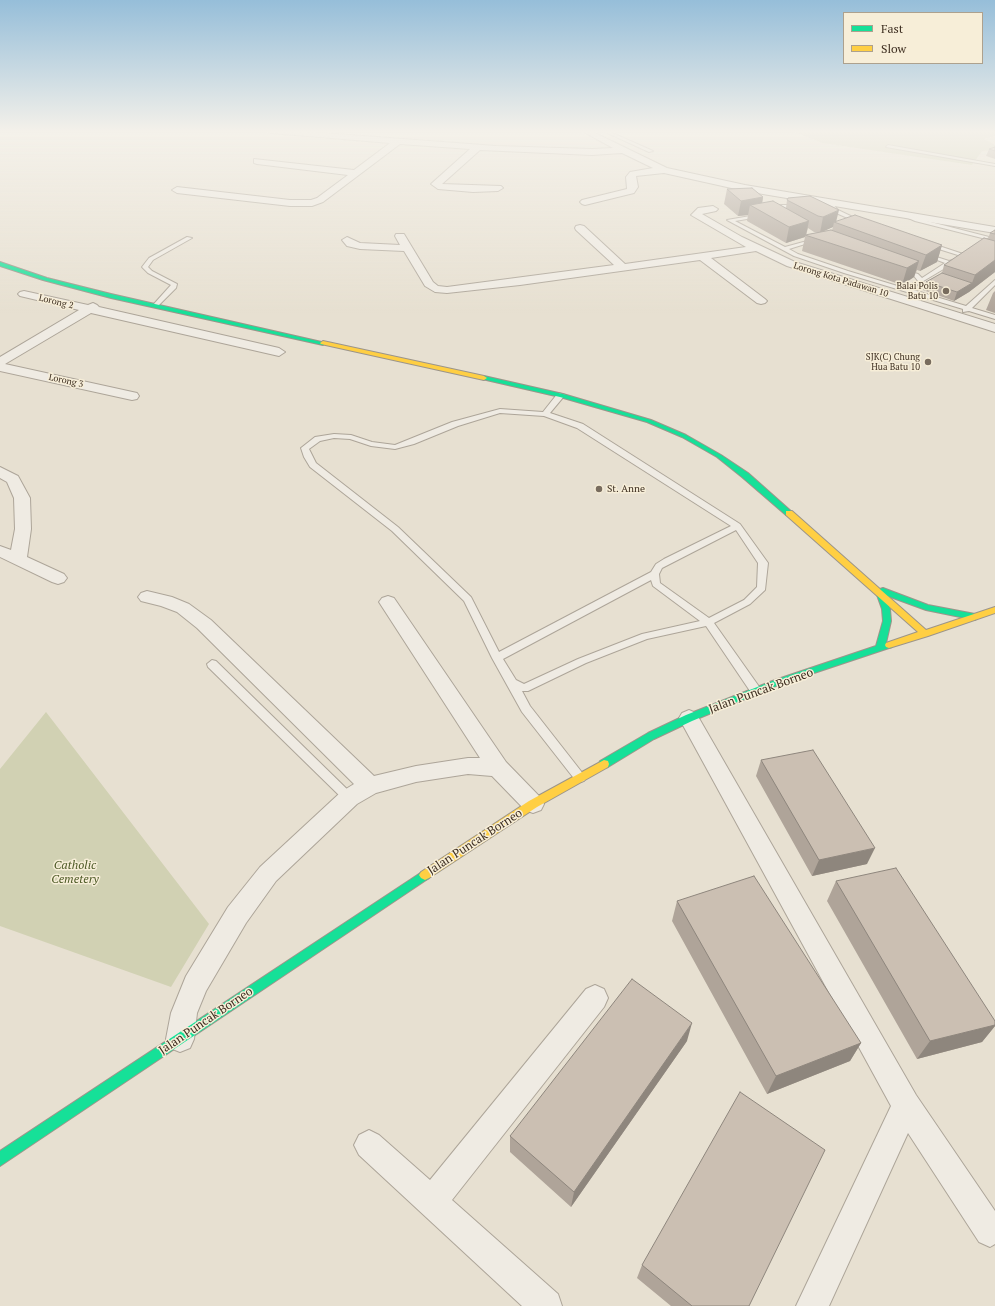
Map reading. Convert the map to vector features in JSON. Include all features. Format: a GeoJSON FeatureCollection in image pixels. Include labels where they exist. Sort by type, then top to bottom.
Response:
{"type":"FeatureCollection","features":[{"type":"Feature","properties":{"kind":"street"},"geometry":{"type":"LineString","coordinates":[[194,192],[290,203],[312,203],[320,200],[331,192]]}},
{"type":"Feature","properties":{"kind":"street"},"geometry":{"type":"LineString","coordinates":[[585,202],[626,192]]}},
{"type":"Feature","properties":{"kind":"street"},"geometry":{"type":"LineString","coordinates":[[763,192],[826,206],[906,215],[995,230]]}},
{"type":"Feature","properties":{"kind":"street","name":"Lorong Kota Padawan 10"},"geometry":{"type":"LineString","coordinates":[[713,209],[701,210],[696,215],[758,248],[800,268],[995,328]]}},
{"type":"Feature","properties":{"kind":"street"},"geometry":{"type":"LineString","coordinates":[[580,228],[622,267]]}},
{"type":"Feature","properties":{"kind":"street"},"geometry":{"type":"LineString","coordinates":[[400,236],[429,284],[440,290],[473,289],[758,248]]}},
{"type":"Feature","properties":{"kind":"street"},"geometry":{"type":"LineString","coordinates":[[347,240],[351,244],[360,246],[406,248]]}},
{"type":"Feature","properties":{"kind":"street"},"geometry":{"type":"LineString","coordinates":[[702,256],[761,301]]}},
{"type":"Feature","properties":{"kind":"street"},"geometry":{"type":"LineString","coordinates":[[0,264],[45,279],[111,296],[562,395],[649,421],[684,436],[718,456],[745,475],[925,634]]}},
{"type":"Feature","properties":{"kind":"street","name":"Lorong 2"},"geometry":{"type":"LineString","coordinates":[[24,294],[88,310],[279,352]]}},
{"type":"Feature","properties":{"kind":"street"},"geometry":{"type":"LineString","coordinates":[[0,362],[111,296]]}},
{"type":"Feature","properties":{"kind":"street","name":"Lorong 3"},"geometry":{"type":"LineString","coordinates":[[0,367],[132,396]]}},
{"type":"Feature","properties":{"kind":"street"},"geometry":{"type":"LineString","coordinates":[[0,472],[13,480],[22,498],[23,530],[18,559]]}},
{"type":"Feature","properties":{"kind":"street"},"geometry":{"type":"LineString","coordinates":[[0,551],[58,578]]}},
{"type":"Feature","properties":{"kind":"street"},"geometry":{"type":"LineString","coordinates":[[870,586],[926,607],[976,618]]}},
{"type":"Feature","properties":{"kind":"street"},"geometry":{"type":"LineString","coordinates":[[880,649],[887,621],[886,609],[881,595]]}},
{"type":"Feature","properties":{"kind":"street"},"geometry":{"type":"LineString","coordinates":[[147,597],[166,601],[183,608],[204,624],[370,786]]}},
{"type":"Feature","properties":{"kind":"street"},"geometry":{"type":"LineString","coordinates":[[388,602],[498,768],[534,804]]}},
{"type":"Feature","properties":{"kind":"street","name":"Jalan Puncak Borneo"},"geometry":{"type":"LineString","coordinates":[[0,1159],[534,804],[651,736],[688,718],[756,691],[976,618],[995,610]]}},
{"type":"Feature","properties":{"kind":"street"},"geometry":{"type":"LineString","coordinates":[[688,718],[906,1105],[990,1231]]}},
{"type":"Feature","properties":{"kind":"street"},"geometry":{"type":"LineString","coordinates":[[180,1039],[184,1013],[195,984],[237,915],[268,874],[349,798],[370,786],[416,774],[468,766],[498,768]]}},
{"type":"Feature","properties":{"kind":"street"},"geometry":{"type":"LineString","coordinates":[[432,1202],[595,998]]}},
{"type":"Feature","properties":{"kind":"street"},"geometry":{"type":"LineString","coordinates":[[812,1306],[906,1105]]}},
{"type":"Feature","properties":{"kind":"street"},"geometry":{"type":"LineString","coordinates":[[369,1145],[546,1306]]}},
{"type":"Feature","properties":{"kind":"lane"},"geometry":{"type":"LineString","coordinates":[[826,206],[863,222]]}},
{"type":"Feature","properties":{"kind":"lane"},"geometry":{"type":"LineString","coordinates":[[826,206],[836,210]]}},
{"type":"Feature","properties":{"kind":"lane"},"geometry":{"type":"LineString","coordinates":[[804,207],[781,207],[769,214],[730,220],[783,249],[846,272],[995,317]]}},
{"type":"Feature","properties":{"kind":"lane"},"geometry":{"type":"LineString","coordinates":[[769,214],[776,218]]}},
{"type":"Feature","properties":{"kind":"lane"},"geometry":{"type":"LineString","coordinates":[[906,215],[917,220],[986,237]]}},
{"type":"Feature","properties":{"kind":"lane"},"geometry":{"type":"LineString","coordinates":[[850,228],[843,225],[856,220]]}},
{"type":"Feature","properties":{"kind":"lane"},"geometry":{"type":"LineString","coordinates":[[981,241],[995,230]]}},
{"type":"Feature","properties":{"kind":"lane"},"geometry":{"type":"LineString","coordinates":[[810,236],[817,239]]}},
{"type":"Feature","properties":{"kind":"lane"},"geometry":{"type":"LineString","coordinates":[[155,306],[174,287],[174,284],[150,272],[145,267],[151,259],[189,238]]}},
{"type":"Feature","properties":{"kind":"lane"},"geometry":{"type":"LineString","coordinates":[[783,249],[817,239],[824,239]]}},
{"type":"Feature","properties":{"kind":"lane"},"geometry":{"type":"LineString","coordinates":[[920,241],[962,255]]}},
{"type":"Feature","properties":{"kind":"lane"},"geometry":{"type":"LineString","coordinates":[[904,290],[922,281],[968,251]]}},
{"type":"Feature","properties":{"kind":"lane"},"geometry":{"type":"LineString","coordinates":[[922,253],[950,263]]}},
{"type":"Feature","properties":{"kind":"lane"},"geometry":{"type":"LineString","coordinates":[[895,267],[909,272],[922,281]]}},
{"type":"Feature","properties":{"kind":"lane"},"geometry":{"type":"LineString","coordinates":[[958,316],[987,294],[995,282]]}},
{"type":"Feature","properties":{"kind":"lane"},"geometry":{"type":"LineString","coordinates":[[546,414],[562,395]]}},
{"type":"Feature","properties":{"kind":"lane"},"geometry":{"type":"LineString","coordinates":[[512,683],[524,688],[582,661],[645,636],[708,622],[747,602],[762,588],[763,563],[737,526],[580,426],[546,414],[500,411],[455,424],[395,447],[370,444],[351,437],[334,436],[318,439],[305,448],[308,457],[313,464],[395,528],[468,599],[497,658],[526,710],[580,778]]}},
{"type":"Feature","properties":{"kind":"lane"},"geometry":{"type":"LineString","coordinates":[[497,658],[654,574],[659,566],[667,561],[737,526]]}},
{"type":"Feature","properties":{"kind":"lane"},"geometry":{"type":"LineString","coordinates":[[654,574],[656,584],[708,622],[756,691]]}},
{"type":"Feature","properties":{"kind":"lane"},"geometry":{"type":"LineString","coordinates":[[212,664],[349,798]]}},
{"type":"Feature","properties":{"kind":"green space","name":"Catholic Cemetery"},"geometry":{"type":"Polygon","coordinates":[[[46,712],[209,924],[171,987],[0,926],[0,769],[46,712]]]}},
{"type":"Feature","properties":{"kind":"building"},"geometry":{"type":"Polygon","coordinates":[[[730,192],[757,192],[763,197],[741,201],[730,192]]]}},
{"type":"Feature","properties":{"kind":"building"},"geometry":{"type":"Polygon","coordinates":[[[810,196],[839,210],[823,217],[818,216],[787,200],[788,198],[810,196]]]}},
{"type":"Feature","properties":{"kind":"building"},"geometry":{"type":"Polygon","coordinates":[[[773,201],[809,221],[789,227],[750,205],[773,201]]]}},
{"type":"Feature","properties":{"kind":"building"},"geometry":{"type":"Polygon","coordinates":[[[855,215],[942,245],[926,255],[834,222],[855,215]]]}},
{"type":"Feature","properties":{"kind":"building"},"geometry":{"type":"Polygon","coordinates":[[[831,230],[919,261],[907,268],[805,235],[831,230]]]}},
{"type":"Feature","properties":{"kind":"building"},"geometry":{"type":"Polygon","coordinates":[[[984,238],[995,241],[995,260],[975,275],[944,265],[984,238]]]}},
{"type":"Feature","properties":{"kind":"building"},"geometry":{"type":"Polygon","coordinates":[[[942,273],[972,283],[957,292],[926,282],[942,273]]]}},
{"type":"Feature","properties":{"kind":"building"},"geometry":{"type":"Polygon","coordinates":[[[813,750],[875,848],[819,860],[761,760],[813,750]]]}},
{"type":"Feature","properties":{"kind":"building"},"geometry":{"type":"Polygon","coordinates":[[[896,868],[995,1021],[995,1025],[930,1041],[836,881],[896,868]]]}},
{"type":"Feature","properties":{"kind":"building"},"geometry":{"type":"Polygon","coordinates":[[[754,876],[861,1043],[776,1076],[677,901],[754,876]]]}},
{"type":"Feature","properties":{"kind":"building"},"geometry":{"type":"Polygon","coordinates":[[[632,979],[692,1023],[574,1192],[510,1136],[632,979]]]}},
{"type":"Feature","properties":{"kind":"building"},"geometry":{"type":"Polygon","coordinates":[[[740,1092],[825,1150],[749,1306],[692,1306],[642,1265],[740,1092]]]}},
{"type":"Feature","properties":{"kind":"traffic: fast"},"geometry":{"type":"LineString","coordinates":[[0,264],[45,279],[111,296],[323,343]]}},
{"type":"Feature","properties":{"kind":"traffic: fast"},"geometry":{"type":"LineString","coordinates":[[484,378],[561,395],[649,421],[684,436],[719,456],[745,475],[789,513]]}},
{"type":"Feature","properties":{"kind":"traffic: fast"},"geometry":{"type":"LineString","coordinates":[[883,591],[926,607],[975,617]]}},
{"type":"Feature","properties":{"kind":"traffic: fast"},"geometry":{"type":"LineString","coordinates":[[880,649],[887,621],[886,609],[881,595]]}},
{"type":"Feature","properties":{"kind":"traffic: fast"},"geometry":{"type":"LineString","coordinates":[[604,764],[651,736],[689,718],[778,682],[889,645]]}},
{"type":"Feature","properties":{"kind":"traffic: fast"},"geometry":{"type":"LineString","coordinates":[[0,1159],[425,875]]}},
{"type":"Feature","properties":{"kind":"traffic: slow"},"geometry":{"type":"LineString","coordinates":[[323,343],[484,378]]}},
{"type":"Feature","properties":{"kind":"traffic: slow"},"geometry":{"type":"LineString","coordinates":[[789,513],[925,634]]}},
{"type":"Feature","properties":{"kind":"traffic: slow"},"geometry":{"type":"LineString","coordinates":[[889,645],[995,610]]}},
{"type":"Feature","properties":{"kind":"traffic: slow"},"geometry":{"type":"LineString","coordinates":[[425,875],[533,804],[604,764]]}},
{"type":"Feature","properties":{"kind":"place","name":"Balai Polis Batu 10"},"geometry":{"type":"Point","coordinates":[946,291]}},
{"type":"Feature","properties":{"kind":"place","name":"SJK(C) Chung Hua Batu 10"},"geometry":{"type":"Point","coordinates":[928,362]}},
{"type":"Feature","properties":{"kind":"place","name":"St. Anne"},"geometry":{"type":"Point","coordinates":[599,489]}}]}
